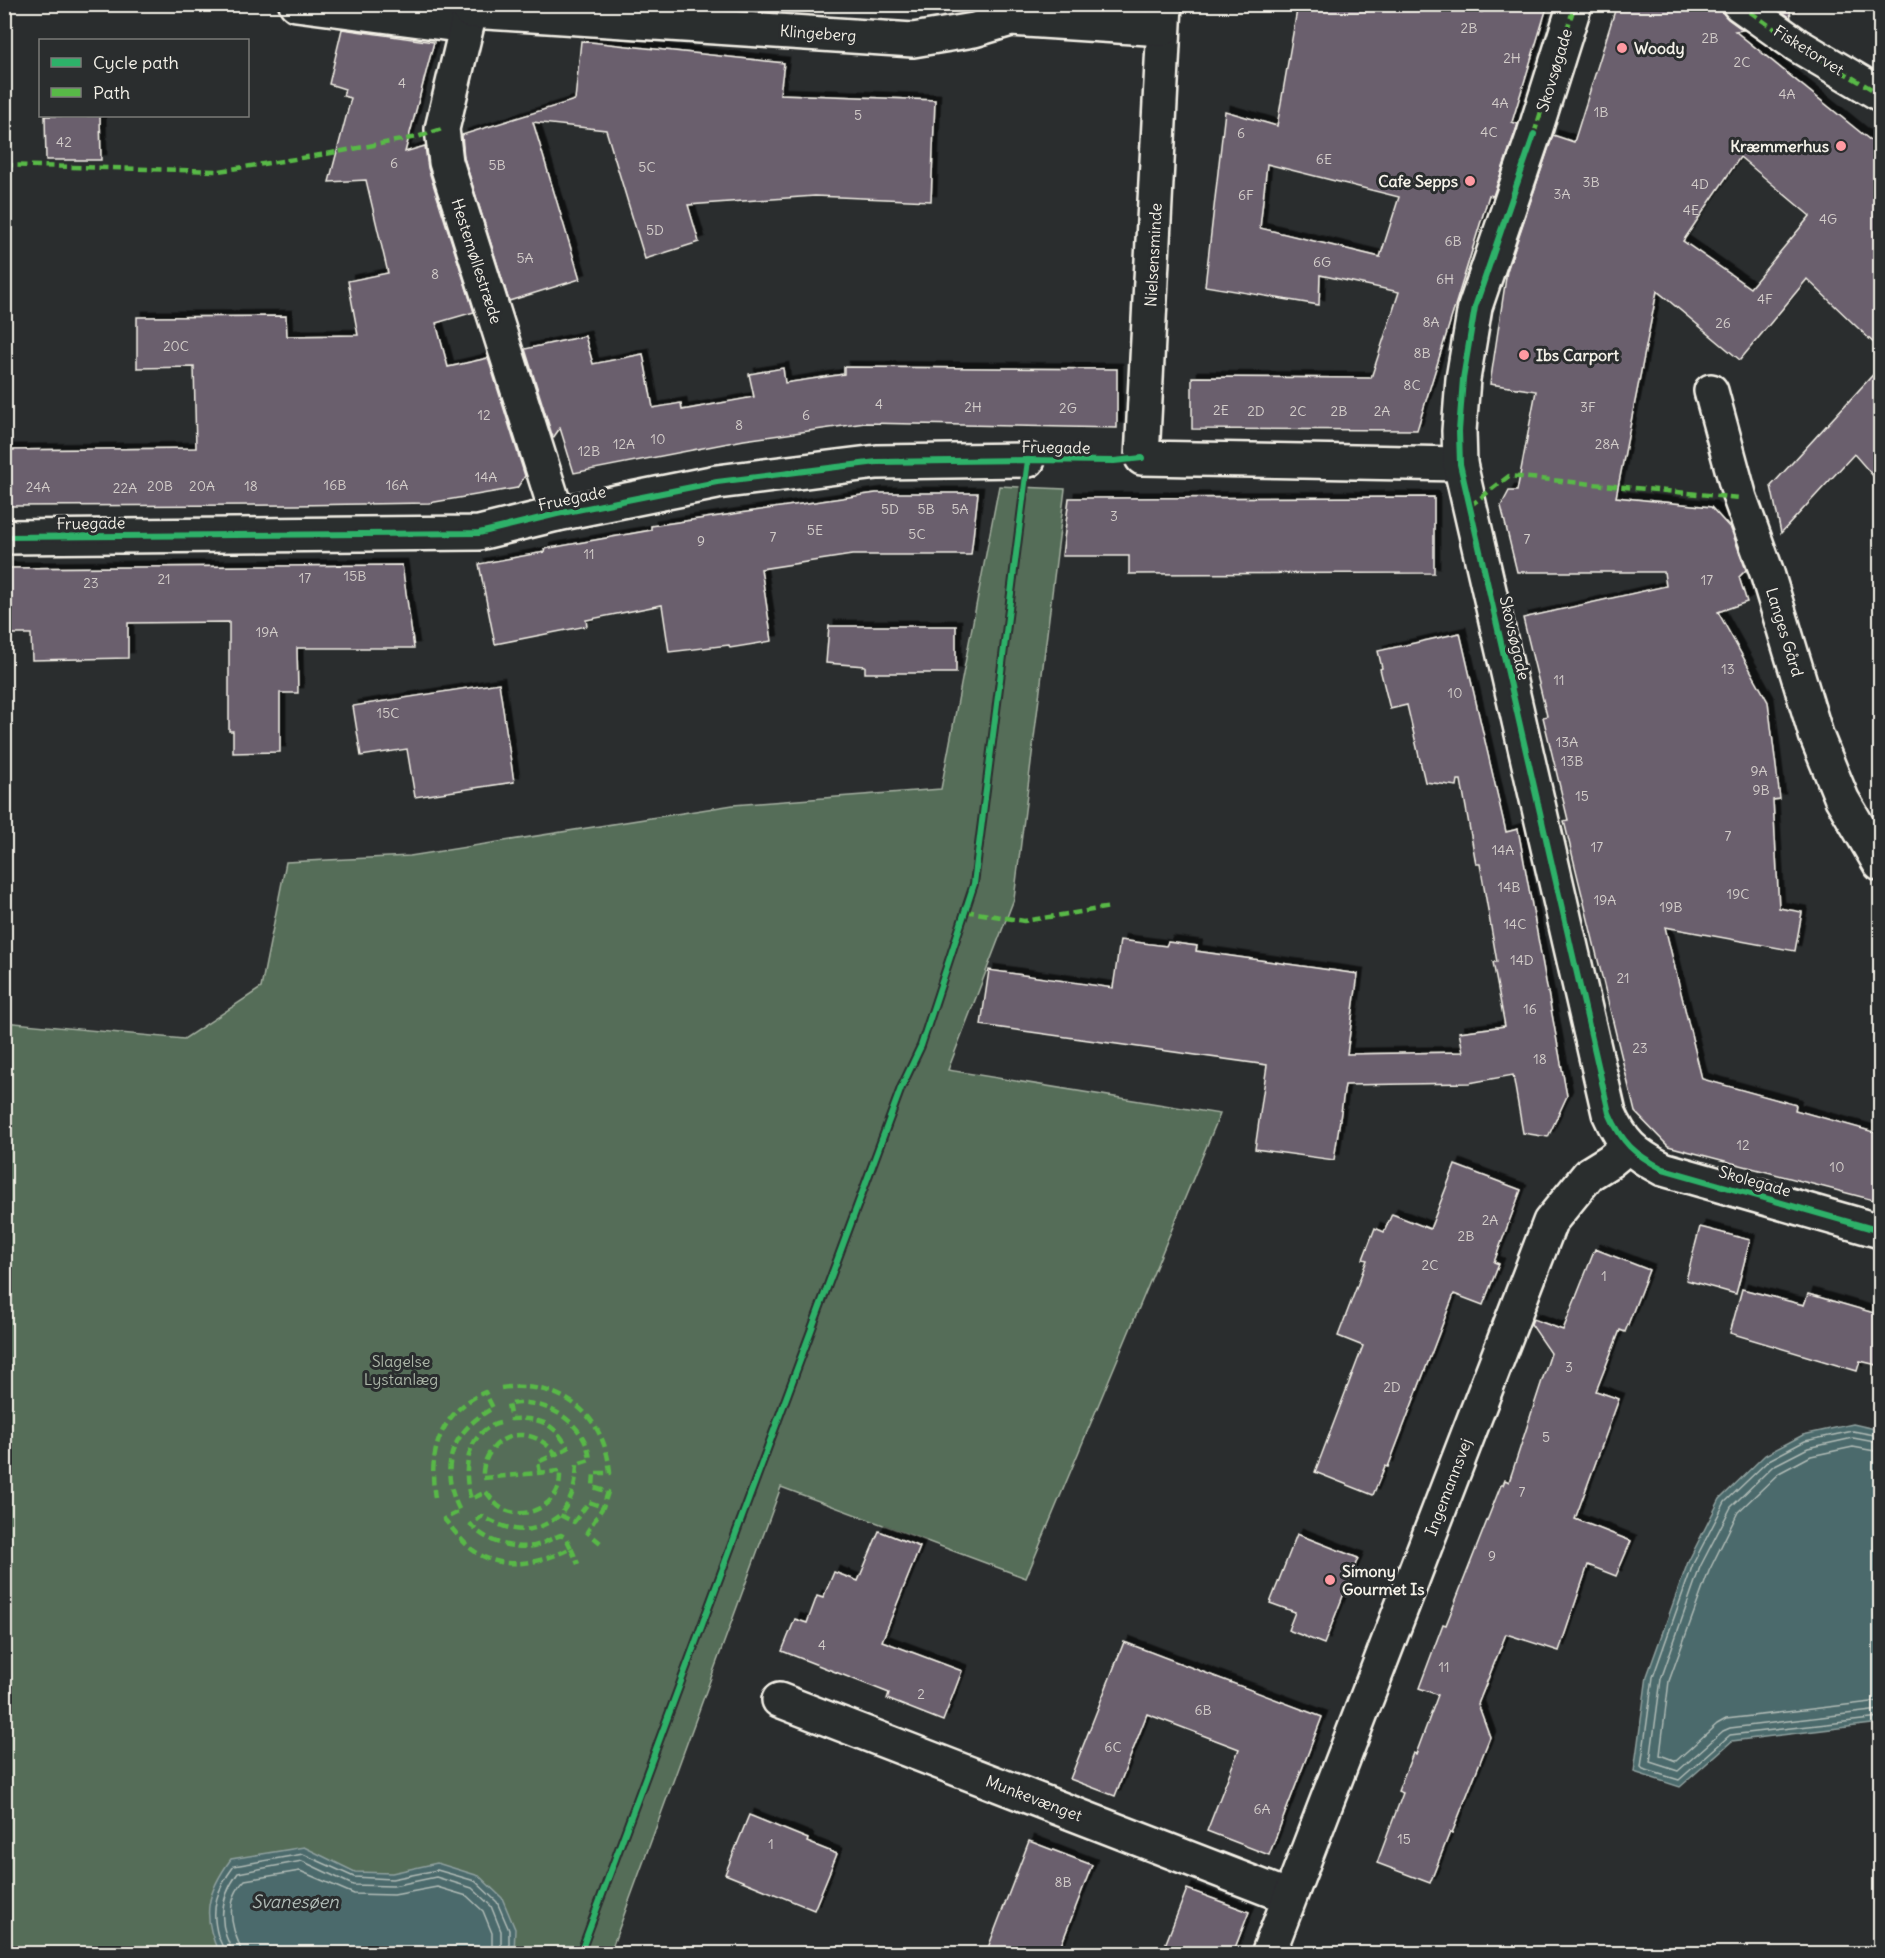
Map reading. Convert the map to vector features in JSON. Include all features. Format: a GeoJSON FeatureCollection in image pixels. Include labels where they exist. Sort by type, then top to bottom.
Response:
{"type":"FeatureCollection","features":[{"type":"Feature","properties":{"kind":"street","name":"Klingeberg"},"geometry":{"type":"LineString","coordinates":[[296,4],[913,40],[974,30],[1011,19],[1164,29]]}},
{"type":"Feature","properties":{"kind":"street","name":"Fisketorvet"},"geometry":{"type":"LineString","coordinates":[[1739,4],[1797,45],[1881,94]]}},
{"type":"Feature","properties":{"kind":"street","name":"Skovsøgade"},"geometry":{"type":"LineString","coordinates":[[1575,5],[1475,306],[1463,379],[1459,431],[1460,464],[1609,1113],[1627,1147]]}},
{"type":"Feature","properties":{"kind":"street","name":"Hestemøllestræde"},"geometry":{"type":"LineString","coordinates":[[469,14],[442,129],[446,162],[558,514]]}},
{"type":"Feature","properties":{"kind":"street","name":"Nielsensminde"},"geometry":{"type":"LineString","coordinates":[[1164,29],[1142,458],[1460,464]]}},
{"type":"Feature","properties":{"kind":"street","name":"Langes Gård"},"geometry":{"type":"LineString","coordinates":[[1710,391],[1740,498],[1767,573],[1816,735],[1842,799],[1881,864]]}},
{"type":"Feature","properties":{"kind":"street","name":"Fruegade"},"geometry":{"type":"LineString","coordinates":[[4,537],[479,533],[558,514],[717,482],[877,462],[1028,460]]}},
{"type":"Feature","properties":{"kind":"street","name":"Skolegade"},"geometry":{"type":"LineString","coordinates":[[1627,1147],[1663,1169],[1881,1231]]}},
{"type":"Feature","properties":{"kind":"street","name":"Ingemannsvej"},"geometry":{"type":"LineString","coordinates":[[1268,1953],[1550,1222],[1589,1174],[1627,1147]]}},
{"type":"Feature","properties":{"kind":"street","name":"Munkevænget"},"geometry":{"type":"LineString","coordinates":[[779,1700],[1289,1897]]}},
{"type":"Feature","properties":{"kind":"green space","name":"Slagelse Lystanlæg"},"geometry":{"type":"Polygon","coordinates":[[[999,486],[1065,489],[1014,899],[948,1070],[1220,1114],[1026,1578],[781,1487],[610,1953],[5,1953],[4,1022],[184,1039],[261,988],[286,862],[410,856],[733,805],[941,789],[999,486]]]}},
{"type":"Feature","properties":{"kind":"water"},"geometry":{"type":"Polygon","coordinates":[[[1853,1424],[1880,1430],[1880,1723],[1732,1741],[1680,1787],[1634,1772],[1647,1676],[1688,1562],[1720,1499],[1765,1455],[1803,1435],[1853,1424]]]}},
{"type":"Feature","properties":{"kind":"water","name":"Svanesøen"},"geometry":{"type":"Polygon","coordinates":[[[304,1847],[355,1872],[392,1873],[437,1863],[479,1876],[502,1898],[515,1929],[514,1953],[219,1953],[210,1927],[209,1904],[216,1882],[231,1859],[304,1847]]]}},
{"type":"Feature","properties":{"kind":"building"},"geometry":{"type":"Polygon","coordinates":[[[1298,4],[1451,4],[1482,12],[1484,4],[1548,4],[1512,122],[1518,124],[1493,196],[1489,195],[1417,430],[1192,429],[1192,377],[1371,378],[1399,292],[1320,275],[1319,305],[1205,286],[1225,111],[1277,126],[1298,4]],[[1267,164],[1260,228],[1380,257],[1399,197],[1267,164]]]}},
{"type":"Feature","properties":{"kind":"building"},"geometry":{"type":"Polygon","coordinates":[[[1617,4],[1721,4],[1722,12],[1743,30],[1735,31],[1881,149],[1881,350],[1807,279],[1740,360],[1657,291],[1616,497],[1711,507],[1731,529],[1746,570],[1739,577],[1747,602],[1718,612],[1768,702],[1780,799],[1773,800],[1779,908],[1802,912],[1795,951],[1665,927],[1702,1079],[1796,1105],[1795,1110],[1881,1134],[1881,1202],[1668,1146],[1635,1112],[1564,821],[1568,820],[1543,717],[1547,716],[1523,618],[1666,586],[1664,572],[1517,572],[1501,506],[1509,491],[1517,491],[1536,391],[1490,384],[1507,271],[1553,135],[1574,142],[1617,4]],[[1740,157],[1683,241],[1750,288],[1810,216],[1740,157]]]}},
{"type":"Feature","properties":{"kind":"building"},"geometry":{"type":"Polygon","coordinates":[[[1772,4],[1789,4],[1791,18],[1772,4]]]}},
{"type":"Feature","properties":{"kind":"building"},"geometry":{"type":"Polygon","coordinates":[[[342,29],[434,42],[405,152],[425,146],[428,168],[474,312],[436,323],[448,367],[488,358],[525,476],[517,488],[429,503],[4,506],[4,450],[196,448],[194,367],[137,368],[137,317],[286,316],[287,336],[358,335],[348,281],[388,273],[366,180],[329,182],[351,98],[343,96],[345,89],[329,84],[342,29]]]}},
{"type":"Feature","properties":{"kind":"building"},"geometry":{"type":"Polygon","coordinates":[[[581,41],[784,63],[780,94],[935,100],[931,201],[815,196],[688,205],[699,242],[645,259],[606,130],[533,122],[580,279],[509,301],[464,158],[462,135],[575,100],[581,41]]]}},
{"type":"Feature","properties":{"kind":"building"},"geometry":{"type":"Polygon","coordinates":[[[45,117],[100,117],[101,160],[46,160],[45,117]]]}},
{"type":"Feature","properties":{"kind":"building"},"geometry":{"type":"Polygon","coordinates":[[[585,336],[593,364],[643,354],[653,408],[681,403],[682,410],[754,397],[749,374],[783,368],[785,383],[844,374],[844,367],[1117,369],[1117,428],[865,423],[744,440],[574,473],[560,428],[553,438],[525,349],[585,336]]]}},
{"type":"Feature","properties":{"kind":"building"},"geometry":{"type":"Polygon","coordinates":[[[1881,366],[1881,485],[1854,454],[1781,533],[1771,486],[1881,366]]]}},
{"type":"Feature","properties":{"kind":"building"},"geometry":{"type":"Polygon","coordinates":[[[876,493],[978,493],[971,555],[852,555],[761,569],[772,641],[730,648],[729,645],[669,652],[662,605],[586,620],[587,626],[495,644],[479,564],[545,552],[544,549],[651,530],[651,526],[876,493]]]}},
{"type":"Feature","properties":{"kind":"building"},"geometry":{"type":"Polygon","coordinates":[[[1434,497],[1434,573],[1129,574],[1129,556],[1062,556],[1069,498],[1434,497]]]}},
{"type":"Feature","properties":{"kind":"building"},"geometry":{"type":"Polygon","coordinates":[[[402,565],[414,648],[297,648],[298,693],[280,693],[280,752],[233,753],[233,731],[229,731],[229,622],[128,623],[128,658],[32,660],[31,634],[4,634],[4,568],[402,565]]]}},
{"type":"Feature","properties":{"kind":"building"},"geometry":{"type":"Polygon","coordinates":[[[829,626],[956,626],[956,673],[865,673],[865,666],[826,663],[829,626]]]}},
{"type":"Feature","properties":{"kind":"building"},"geometry":{"type":"Polygon","coordinates":[[[1460,633],[1506,832],[1518,829],[1567,1096],[1548,1137],[1523,1133],[1513,1075],[1469,1083],[1345,1085],[1334,1160],[1255,1149],[1267,1065],[981,1025],[989,970],[1113,988],[1120,940],[1166,946],[1168,942],[1197,946],[1196,951],[1358,974],[1347,1054],[1463,1052],[1459,1032],[1505,1026],[1493,962],[1497,962],[1480,864],[1476,864],[1461,780],[1458,780],[1457,786],[1425,782],[1407,705],[1390,709],[1380,669],[1382,668],[1378,651],[1460,633]]]}},
{"type":"Feature","properties":{"kind":"building"},"geometry":{"type":"Polygon","coordinates":[[[499,683],[514,782],[415,797],[407,749],[361,756],[353,706],[499,683]]]}},
{"type":"Feature","properties":{"kind":"building"},"geometry":{"type":"Polygon","coordinates":[[[1455,1165],[1521,1190],[1494,1262],[1499,1264],[1483,1305],[1454,1294],[1388,1467],[1385,1466],[1373,1495],[1315,1472],[1363,1346],[1338,1336],[1367,1260],[1363,1259],[1375,1228],[1384,1232],[1392,1214],[1430,1229],[1455,1165]]]}},
{"type":"Feature","properties":{"kind":"building"},"geometry":{"type":"Polygon","coordinates":[[[1700,1227],[1750,1240],[1736,1294],[1686,1280],[1700,1227]]]}},
{"type":"Feature","properties":{"kind":"building"},"geometry":{"type":"Polygon","coordinates":[[[1595,1249],[1649,1270],[1625,1332],[1620,1330],[1596,1391],[1619,1399],[1575,1519],[1631,1541],[1616,1576],[1588,1565],[1559,1651],[1506,1634],[1478,1704],[1490,1737],[1430,1883],[1377,1863],[1403,1793],[1398,1791],[1413,1753],[1416,1754],[1438,1695],[1419,1688],[1501,1485],[1505,1480],[1509,1482],[1551,1353],[1531,1324],[1533,1319],[1563,1330],[1595,1249]]]}},
{"type":"Feature","properties":{"kind":"building"},"geometry":{"type":"Polygon","coordinates":[[[1742,1289],[1804,1305],[1808,1294],[1881,1315],[1881,1366],[1860,1361],[1857,1371],[1730,1333],[1742,1289]]]}},
{"type":"Feature","properties":{"kind":"building"},"geometry":{"type":"Polygon","coordinates":[[[879,1531],[920,1547],[882,1641],[962,1671],[943,1721],[887,1699],[889,1693],[782,1651],[795,1619],[807,1623],[817,1596],[823,1598],[834,1572],[858,1581],[879,1531]]]}},
{"type":"Feature","properties":{"kind":"building"},"geometry":{"type":"Polygon","coordinates":[[[1297,1534],[1358,1558],[1324,1644],[1288,1630],[1295,1612],[1270,1603],[1297,1534]]]}},
{"type":"Feature","properties":{"kind":"building"},"geometry":{"type":"Polygon","coordinates":[[[1124,1642],[1322,1717],[1269,1855],[1207,1831],[1239,1749],[1147,1714],[1115,1796],[1070,1779],[1124,1642]]]}},
{"type":"Feature","properties":{"kind":"building"},"geometry":{"type":"Polygon","coordinates":[[[749,1815],[808,1839],[807,1842],[837,1854],[814,1910],[725,1874],[749,1815]]]}},
{"type":"Feature","properties":{"kind":"building"},"geometry":{"type":"Polygon","coordinates":[[[1029,1841],[1092,1865],[1058,1953],[986,1953],[1029,1841]]]}},
{"type":"Feature","properties":{"kind":"building"},"geometry":{"type":"Polygon","coordinates":[[[1187,1889],[1249,1912],[1233,1953],[1162,1953],[1187,1889]]]}},
{"type":"Feature","properties":{"kind":"marked path"},"geometry":{"type":"LineString","coordinates":[[1534,134],[1575,4]]}},
{"type":"Feature","properties":{"kind":"marked path"},"geometry":{"type":"LineString","coordinates":[[1739,4],[1797,45],[1880,94]]}},
{"type":"Feature","properties":{"kind":"marked path"},"geometry":{"type":"LineString","coordinates":[[4,165],[219,171],[417,137],[442,129]]}},
{"type":"Feature","properties":{"kind":"marked path"},"geometry":{"type":"LineString","coordinates":[[1470,506],[1509,476],[1740,498]]}},
{"type":"Feature","properties":{"kind":"marked path"},"geometry":{"type":"LineString","coordinates":[[965,911],[1024,921],[1111,907]]}},
{"type":"Feature","properties":{"kind":"marked path"},"geometry":{"type":"LineString","coordinates":[[501,1388],[542,1389],[560,1396],[576,1405],[599,1433],[610,1473],[594,1473],[593,1487],[608,1492],[603,1507],[587,1532],[603,1545]]}},
{"type":"Feature","properties":{"kind":"marked path"},"geometry":{"type":"LineString","coordinates":[[435,1498],[434,1465],[440,1435],[457,1411],[470,1400],[485,1392],[493,1408],[467,1428],[458,1439],[452,1452],[450,1480],[460,1511],[444,1519],[463,1542],[477,1553],[500,1562],[524,1563],[548,1558],[571,1548],[566,1538],[561,1535],[534,1546],[508,1545],[484,1536],[471,1525],[482,1516],[512,1529],[531,1529],[550,1522],[560,1515]]}},
{"type":"Feature","properties":{"kind":"marked path"},"geometry":{"type":"LineString","coordinates":[[500,1423],[480,1434],[469,1454],[467,1477],[471,1499],[486,1492],[500,1508],[519,1513],[544,1506],[556,1493],[560,1471],[483,1478],[483,1470],[489,1454],[500,1442],[515,1435],[533,1437],[556,1454],[568,1448],[563,1439],[545,1423],[530,1419],[511,1419],[508,1404],[525,1403],[538,1405],[560,1414],[577,1429],[588,1449],[590,1460],[577,1464],[573,1491],[560,1515],[574,1522],[589,1502],[603,1507]]}},
{"type":"Feature","properties":{"kind":"marked path"},"geometry":{"type":"LineString","coordinates":[[540,1473],[538,1462],[556,1454]]}},
{"type":"Feature","properties":{"kind":"marked path"},"geometry":{"type":"LineString","coordinates":[[571,1548],[578,1564]]}},
{"type":"Feature","properties":{"kind":"cycle path"},"geometry":{"type":"LineString","coordinates":[[1534,134],[1475,307],[1463,379],[1459,431],[1460,464],[1609,1113],[1630,1147],[1663,1169],[1880,1231]]}},
{"type":"Feature","properties":{"kind":"cycle path"},"geometry":{"type":"LineString","coordinates":[[4,537],[479,533],[557,514],[717,482],[877,462],[1114,461],[1142,458]]}},
{"type":"Feature","properties":{"kind":"cycle path"},"geometry":{"type":"LineString","coordinates":[[580,1954],[901,1088],[921,1046],[974,884],[1028,460]]}},
{"type":"Feature","properties":{"kind":"place","name":"Woody"},"geometry":{"type":"Point","coordinates":[1622,48]}},
{"type":"Feature","properties":{"kind":"place","name":"Kræmmerhus"},"geometry":{"type":"Point","coordinates":[1841,146]}},
{"type":"Feature","properties":{"kind":"place","name":"Cafe Sepps"},"geometry":{"type":"Point","coordinates":[1470,181]}},
{"type":"Feature","properties":{"kind":"place","name":"Ibs Carport"},"geometry":{"type":"Point","coordinates":[1524,355]}},
{"type":"Feature","properties":{"kind":"place","name":"Simony Gourmet Is"},"geometry":{"type":"Point","coordinates":[1330,1580]}}]}
